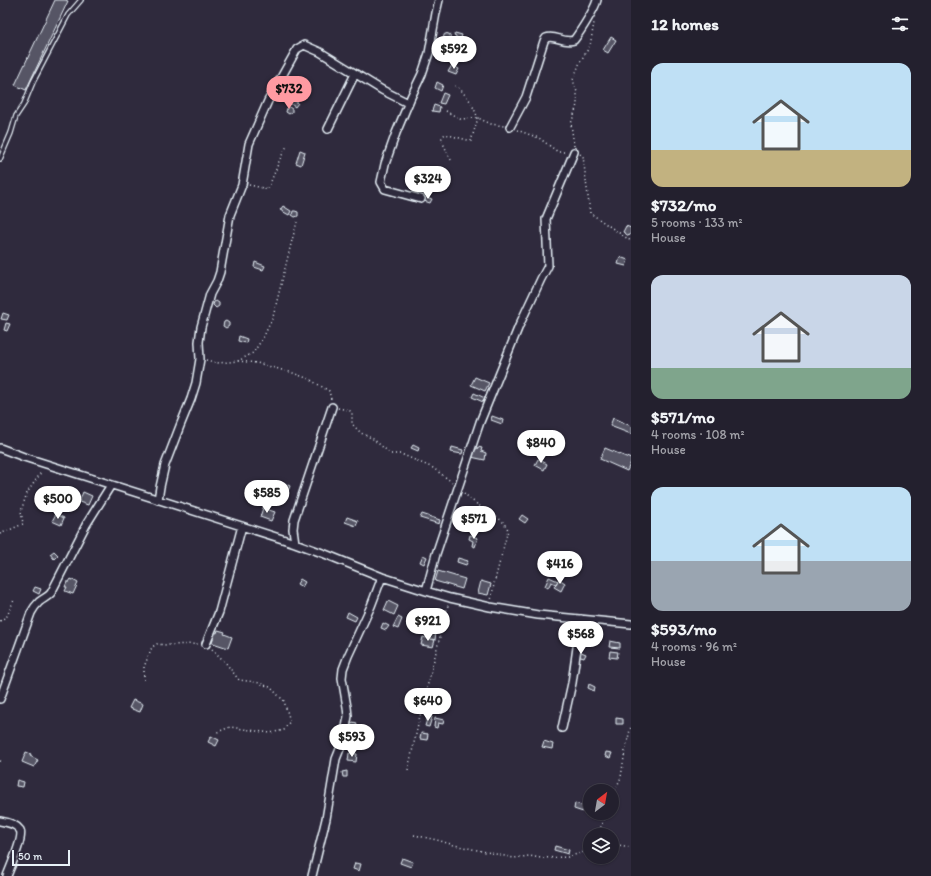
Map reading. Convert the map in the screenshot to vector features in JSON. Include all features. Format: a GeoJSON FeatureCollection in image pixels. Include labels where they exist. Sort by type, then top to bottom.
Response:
{"type":"FeatureCollection","features":[{"type":"Feature","properties":{"kind":"street"},"geometry":{"type":"LineString","coordinates":[[421,199],[384,189],[381,182],[385,164],[396,133],[422,74],[429,53],[439,0]]}},
{"type":"Feature","properties":{"kind":"street"},"geometry":{"type":"LineString","coordinates":[[510,127],[526,98],[546,38],[550,36],[567,41],[574,40],[587,20],[597,0]]}},
{"type":"Feature","properties":{"kind":"street"},"geometry":{"type":"LineString","coordinates":[[158,500],[165,465],[196,383],[200,359],[199,342],[205,311],[210,294],[220,272],[230,215],[242,185],[249,144],[268,101],[297,49],[304,45],[382,90],[408,103]]}},
{"type":"Feature","properties":{"kind":"street"},"geometry":{"type":"LineString","coordinates":[[328,129],[355,74]]}},
{"type":"Feature","properties":{"kind":"street"},"geometry":{"type":"LineString","coordinates":[[426,591],[436,554],[480,422],[519,326],[548,266],[546,219],[574,152]]}},
{"type":"Feature","properties":{"kind":"street"},"geometry":{"type":"LineString","coordinates":[[295,544],[293,529],[294,520],[332,407]]}},
{"type":"Feature","properties":{"kind":"street"},"geometry":{"type":"LineString","coordinates":[[0,448],[242,526],[325,554],[382,577],[450,598],[490,607],[538,615],[631,624]]}},
{"type":"Feature","properties":{"kind":"street"},"geometry":{"type":"LineString","coordinates":[[0,699],[31,613],[39,602],[51,593],[86,525],[111,485]]}},
{"type":"Feature","properties":{"kind":"street"},"geometry":{"type":"LineString","coordinates":[[206,644],[219,612],[242,526]]}},
{"type":"Feature","properties":{"kind":"street"},"geometry":{"type":"LineString","coordinates":[[312,876],[326,819],[336,759],[344,739],[348,716],[342,678],[343,669],[382,577]]}},
{"type":"Feature","properties":{"kind":"street"},"geometry":{"type":"LineString","coordinates":[[562,728],[572,683],[581,619]]}},
{"type":"Feature","properties":{"kind":"street"},"geometry":{"type":"LineString","coordinates":[[0,821],[15,826],[21,833],[7,876]]}},
{"type":"Feature","properties":{"kind":"lane"},"geometry":{"type":"LineString","coordinates":[[0,159],[11,133],[16,116],[24,104],[33,82],[68,15],[81,0]]}},
{"type":"Feature","properties":{"kind":"path"},"geometry":{"type":"LineString","coordinates":[[574,152],[574,140],[571,124],[577,104],[577,92],[573,80],[580,62],[590,46],[595,18]]}},
{"type":"Feature","properties":{"kind":"path"},"geometry":{"type":"LineString","coordinates":[[450,160],[441,139],[445,134],[471,141],[478,118],[471,102],[460,89],[453,85]]}},
{"type":"Feature","properties":{"kind":"path"},"geometry":{"type":"LineString","coordinates":[[446,110],[460,119],[478,118],[491,124],[510,127],[539,138],[558,152],[574,152],[583,156],[590,213],[631,241]]}},
{"type":"Feature","properties":{"kind":"path"},"geometry":{"type":"LineString","coordinates":[[242,185],[268,189],[286,146]]}},
{"type":"Feature","properties":{"kind":"path"},"geometry":{"type":"LineString","coordinates":[[238,361],[253,353],[263,338],[273,317],[297,222]]}},
{"type":"Feature","properties":{"kind":"path"},"geometry":{"type":"LineString","coordinates":[[200,359],[219,363],[238,361],[257,363],[309,379],[329,391],[332,407],[349,410],[352,413],[352,424],[361,433],[373,439],[391,454],[401,454],[433,468],[458,486],[464,494],[494,514],[506,525],[508,530],[494,584],[490,607]]}},
{"type":"Feature","properties":{"kind":"path"},"geometry":{"type":"LineString","coordinates":[[0,534],[23,524],[21,511],[27,493],[46,464]]}},
{"type":"Feature","properties":{"kind":"path"},"geometry":{"type":"LineString","coordinates":[[408,770],[422,707],[450,598]]}},
{"type":"Feature","properties":{"kind":"path"},"geometry":{"type":"LineString","coordinates":[[0,621],[7,616],[14,600]]}},
{"type":"Feature","properties":{"kind":"path"},"geometry":{"type":"LineString","coordinates":[[144,680],[144,667],[152,647],[156,644],[206,644],[225,662],[239,680],[256,682],[270,687],[284,701],[290,721],[284,730],[270,733],[230,727],[215,733]]}},
{"type":"Feature","properties":{"kind":"path"},"geometry":{"type":"LineString","coordinates":[[618,784],[621,776],[631,726]]}},
{"type":"Feature","properties":{"kind":"path"},"geometry":{"type":"LineString","coordinates":[[414,835],[514,858],[529,856],[541,858],[568,857],[583,852]]}},
{"type":"Feature","properties":{"kind":"path"},"geometry":{"type":"LineString","coordinates":[[619,845],[631,846]]}},
{"type":"Feature","properties":{"kind":"building"},"geometry":{"type":"Polygon","coordinates":[[[55,0],[68,1],[26,90],[15,85],[55,0]]]}},
{"type":"Feature","properties":{"kind":"building"},"geometry":{"type":"Polygon","coordinates":[[[447,33],[450,34],[450,40],[447,41],[444,40],[443,37],[444,34],[447,33]]]}},
{"type":"Feature","properties":{"kind":"building"},"geometry":{"type":"Polygon","coordinates":[[[455,33],[462,35],[461,38],[458,40],[456,39],[456,36],[454,35],[455,33]]]}},
{"type":"Feature","properties":{"kind":"building"},"geometry":{"type":"Polygon","coordinates":[[[611,37],[616,40],[608,53],[603,50],[611,37]]]}},
{"type":"Feature","properties":{"kind":"building"},"geometry":{"type":"Polygon","coordinates":[[[452,65],[459,69],[456,75],[448,72],[452,65]]]}},
{"type":"Feature","properties":{"kind":"building"},"geometry":{"type":"Polygon","coordinates":[[[437,82],[443,85],[441,91],[435,88],[437,82]]]}},
{"type":"Feature","properties":{"kind":"building"},"geometry":{"type":"Polygon","coordinates":[[[443,93],[448,95],[444,104],[439,103],[443,93]]]}},
{"type":"Feature","properties":{"kind":"building"},"geometry":{"type":"Polygon","coordinates":[[[290,98],[298,103],[295,107],[288,102],[290,98]]]}},
{"type":"Feature","properties":{"kind":"building"},"geometry":{"type":"Polygon","coordinates":[[[434,105],[440,107],[439,112],[432,111],[434,105]]]}},
{"type":"Feature","properties":{"kind":"building"},"geometry":{"type":"Polygon","coordinates":[[[289,107],[292,109],[292,112],[289,114],[286,112],[287,108],[289,107]]]}},
{"type":"Feature","properties":{"kind":"building"},"geometry":{"type":"Polygon","coordinates":[[[300,150],[305,152],[301,165],[296,163],[300,150]]]}},
{"type":"Feature","properties":{"kind":"building"},"geometry":{"type":"Polygon","coordinates":[[[426,197],[432,199],[430,203],[424,201],[426,197]]]}},
{"type":"Feature","properties":{"kind":"building"},"geometry":{"type":"Polygon","coordinates":[[[283,206],[291,211],[289,215],[280,210],[283,206]]]}},
{"type":"Feature","properties":{"kind":"building"},"geometry":{"type":"Polygon","coordinates":[[[293,211],[298,212],[298,216],[295,217],[292,215],[293,211]]]}},
{"type":"Feature","properties":{"kind":"building"},"geometry":{"type":"Polygon","coordinates":[[[626,226],[631,228],[631,233],[629,236],[623,232],[626,226]]]}},
{"type":"Feature","properties":{"kind":"building"},"geometry":{"type":"Polygon","coordinates":[[[620,257],[628,260],[626,266],[618,264],[620,257]]]}},
{"type":"Feature","properties":{"kind":"building"},"geometry":{"type":"Polygon","coordinates":[[[255,262],[265,266],[263,270],[254,267],[255,262]]]}},
{"type":"Feature","properties":{"kind":"building"},"geometry":{"type":"Polygon","coordinates":[[[216,301],[219,303],[219,306],[216,308],[213,305],[216,301]]]}},
{"type":"Feature","properties":{"kind":"building"},"geometry":{"type":"Polygon","coordinates":[[[3,313],[9,315],[7,320],[1,319],[3,313]]]}},
{"type":"Feature","properties":{"kind":"building"},"geometry":{"type":"Polygon","coordinates":[[[226,321],[229,323],[229,326],[226,328],[223,326],[224,322],[226,321]]]}},
{"type":"Feature","properties":{"kind":"building"},"geometry":{"type":"Polygon","coordinates":[[[6,323],[10,324],[7,331],[4,330],[6,323]]]}},
{"type":"Feature","properties":{"kind":"building"},"geometry":{"type":"Polygon","coordinates":[[[239,336],[247,339],[246,343],[238,341],[239,336]]]}},
{"type":"Feature","properties":{"kind":"building"},"geometry":{"type":"Polygon","coordinates":[[[475,377],[489,383],[485,391],[471,385],[475,377]]]}},
{"type":"Feature","properties":{"kind":"building"},"geometry":{"type":"Polygon","coordinates":[[[474,393],[485,398],[483,402],[472,397],[474,393]]]}},
{"type":"Feature","properties":{"kind":"building"},"geometry":{"type":"Polygon","coordinates":[[[492,416],[503,420],[502,424],[491,420],[492,416]]]}},
{"type":"Feature","properties":{"kind":"building"},"geometry":{"type":"Polygon","coordinates":[[[613,418],[631,426],[631,434],[610,426],[613,418]]]}},
{"type":"Feature","properties":{"kind":"building"},"geometry":{"type":"Polygon","coordinates":[[[413,445],[419,448],[418,451],[411,448],[413,445]]]}},
{"type":"Feature","properties":{"kind":"building"},"geometry":{"type":"Polygon","coordinates":[[[452,447],[463,450],[462,454],[451,452],[452,447]]]}},
{"type":"Feature","properties":{"kind":"building"},"geometry":{"type":"Polygon","coordinates":[[[478,447],[482,448],[481,451],[486,453],[485,460],[471,457],[473,448],[477,449],[478,447]]]}},
{"type":"Feature","properties":{"kind":"building"},"geometry":{"type":"Polygon","coordinates":[[[605,448],[631,459],[627,471],[600,459],[605,448]]]}},
{"type":"Feature","properties":{"kind":"building"},"geometry":{"type":"Polygon","coordinates":[[[538,459],[547,464],[544,470],[535,465],[538,459]]]}},
{"type":"Feature","properties":{"kind":"building"},"geometry":{"type":"Polygon","coordinates":[[[284,483],[290,486],[288,491],[282,488],[284,483]]]}},
{"type":"Feature","properties":{"kind":"building"},"geometry":{"type":"Polygon","coordinates":[[[270,489],[274,490],[267,509],[263,508],[270,489]]]}},
{"type":"Feature","properties":{"kind":"building"},"geometry":{"type":"Polygon","coordinates":[[[83,492],[92,496],[88,505],[79,502],[83,492]]]}},
{"type":"Feature","properties":{"kind":"building"},"geometry":{"type":"Polygon","coordinates":[[[263,508],[275,512],[271,521],[260,517],[263,508]]]}},
{"type":"Feature","properties":{"kind":"building"},"geometry":{"type":"Polygon","coordinates":[[[56,514],[64,518],[61,525],[52,521],[56,514]]]}},
{"type":"Feature","properties":{"kind":"building"},"geometry":{"type":"Polygon","coordinates":[[[422,514],[440,520],[439,524],[420,518],[422,514]]]}},
{"type":"Feature","properties":{"kind":"building"},"geometry":{"type":"Polygon","coordinates":[[[522,515],[528,519],[525,523],[519,519],[522,515]]]}},
{"type":"Feature","properties":{"kind":"building"},"geometry":{"type":"Polygon","coordinates":[[[347,517],[358,521],[356,526],[345,522],[347,517]]]}},
{"type":"Feature","properties":{"kind":"building"},"geometry":{"type":"Polygon","coordinates":[[[470,535],[478,538],[475,547],[472,546],[473,541],[469,539],[470,535]]]}},
{"type":"Feature","properties":{"kind":"building"},"geometry":{"type":"Polygon","coordinates":[[[54,551],[58,555],[54,559],[50,554],[54,551]]]}},
{"type":"Feature","properties":{"kind":"building"},"geometry":{"type":"Polygon","coordinates":[[[423,555],[427,557],[424,564],[420,562],[423,555]]]}},
{"type":"Feature","properties":{"kind":"building"},"geometry":{"type":"Polygon","coordinates":[[[458,558],[468,561],[466,565],[457,562],[458,558]]]}},
{"type":"Feature","properties":{"kind":"building"},"geometry":{"type":"Polygon","coordinates":[[[438,571],[465,579],[462,589],[435,581],[438,571]]]}},
{"type":"Feature","properties":{"kind":"building"},"geometry":{"type":"Polygon","coordinates":[[[549,577],[558,581],[556,584],[551,582],[548,588],[545,586],[549,577]]]}},
{"type":"Feature","properties":{"kind":"building"},"geometry":{"type":"Polygon","coordinates":[[[71,579],[78,583],[73,594],[65,591],[67,582],[71,579]]]}},
{"type":"Feature","properties":{"kind":"building"},"geometry":{"type":"Polygon","coordinates":[[[300,579],[305,582],[302,587],[297,584],[300,579]]]}},
{"type":"Feature","properties":{"kind":"building"},"geometry":{"type":"Polygon","coordinates":[[[559,579],[565,583],[561,591],[554,587],[559,579]]]}},
{"type":"Feature","properties":{"kind":"building"},"geometry":{"type":"Polygon","coordinates":[[[481,581],[491,584],[488,595],[478,593],[481,581]]]}},
{"type":"Feature","properties":{"kind":"building"},"geometry":{"type":"Polygon","coordinates":[[[35,587],[41,589],[39,594],[33,591],[35,587]]]}},
{"type":"Feature","properties":{"kind":"building"},"geometry":{"type":"Polygon","coordinates":[[[388,601],[398,606],[394,615],[384,610],[388,601]]]}},
{"type":"Feature","properties":{"kind":"building"},"geometry":{"type":"Polygon","coordinates":[[[426,611],[439,613],[437,624],[424,621],[426,611]]]}},
{"type":"Feature","properties":{"kind":"building"},"geometry":{"type":"Polygon","coordinates":[[[348,612],[357,617],[355,621],[346,617],[348,612]]]}},
{"type":"Feature","properties":{"kind":"building"},"geometry":{"type":"Polygon","coordinates":[[[398,617],[402,619],[398,629],[393,627],[398,617]]]}},
{"type":"Feature","properties":{"kind":"building"},"geometry":{"type":"Polygon","coordinates":[[[430,622],[437,624],[435,640],[427,638],[428,635],[425,634],[426,628],[428,629],[430,622]]]}},
{"type":"Feature","properties":{"kind":"building"},"geometry":{"type":"Polygon","coordinates":[[[383,623],[389,626],[386,630],[381,628],[383,623]]]}},
{"type":"Feature","properties":{"kind":"building"},"geometry":{"type":"Polygon","coordinates":[[[218,630],[225,632],[224,634],[232,637],[228,648],[210,642],[214,632],[217,633],[218,630]]]}},
{"type":"Feature","properties":{"kind":"building"},"geometry":{"type":"Polygon","coordinates":[[[423,637],[435,640],[433,647],[421,645],[423,637]]]}},
{"type":"Feature","properties":{"kind":"building"},"geometry":{"type":"Polygon","coordinates":[[[610,641],[620,643],[620,648],[609,647],[610,641]]]}},
{"type":"Feature","properties":{"kind":"building"},"geometry":{"type":"Polygon","coordinates":[[[579,651],[586,654],[584,658],[577,656],[579,651]]]}},
{"type":"Feature","properties":{"kind":"building"},"geometry":{"type":"Polygon","coordinates":[[[610,651],[618,652],[617,658],[609,657],[610,651]]]}},
{"type":"Feature","properties":{"kind":"building"},"geometry":{"type":"Polygon","coordinates":[[[589,684],[595,687],[594,691],[588,688],[589,684]]]}},
{"type":"Feature","properties":{"kind":"building"},"geometry":{"type":"Polygon","coordinates":[[[133,700],[143,704],[140,712],[129,708],[133,700]]]}},
{"type":"Feature","properties":{"kind":"building"},"geometry":{"type":"Polygon","coordinates":[[[428,716],[432,717],[429,727],[425,726],[428,716]]]}},
{"type":"Feature","properties":{"kind":"building"},"geometry":{"type":"Polygon","coordinates":[[[435,718],[444,720],[443,724],[438,723],[437,728],[434,727],[435,718]]]}},
{"type":"Feature","properties":{"kind":"building"},"geometry":{"type":"Polygon","coordinates":[[[616,718],[623,719],[623,724],[616,724],[616,718]]]}},
{"type":"Feature","properties":{"kind":"building"},"geometry":{"type":"Polygon","coordinates":[[[353,722],[357,723],[356,726],[360,727],[359,733],[347,730],[349,723],[352,724],[353,722]]]}},
{"type":"Feature","properties":{"kind":"building"},"geometry":{"type":"Polygon","coordinates":[[[421,733],[428,734],[427,740],[420,739],[421,733]]]}},
{"type":"Feature","properties":{"kind":"building"},"geometry":{"type":"Polygon","coordinates":[[[211,736],[219,740],[216,746],[208,742],[211,736]]]}},
{"type":"Feature","properties":{"kind":"building"},"geometry":{"type":"Polygon","coordinates":[[[544,741],[553,744],[552,749],[542,747],[544,741]]]}},
{"type":"Feature","properties":{"kind":"building"},"geometry":{"type":"Polygon","coordinates":[[[26,752],[38,760],[34,767],[22,762],[26,752]]]}},
{"type":"Feature","properties":{"kind":"building"},"geometry":{"type":"Polygon","coordinates":[[[606,752],[612,753],[610,758],[605,756],[606,752]]]}},
{"type":"Feature","properties":{"kind":"building"},"geometry":{"type":"Polygon","coordinates":[[[349,753],[357,754],[356,762],[348,761],[349,753]]]}},
{"type":"Feature","properties":{"kind":"building"},"geometry":{"type":"Polygon","coordinates":[[[347,771],[347,777],[343,777],[342,772],[347,771]]]}},
{"type":"Feature","properties":{"kind":"building"},"geometry":{"type":"Polygon","coordinates":[[[17,780],[24,782],[23,787],[16,786],[17,780]]]}},
{"type":"Feature","properties":{"kind":"building"},"geometry":{"type":"Polygon","coordinates":[[[575,803],[583,806],[583,812],[574,809],[575,803]]]}},
{"type":"Feature","properties":{"kind":"building"},"geometry":{"type":"Polygon","coordinates":[[[555,846],[569,850],[568,854],[554,850],[555,846]]]}},
{"type":"Feature","properties":{"kind":"building"},"geometry":{"type":"Polygon","coordinates":[[[402,858],[413,862],[411,867],[400,863],[402,858]]]}},
{"type":"Feature","properties":{"kind":"building"},"geometry":{"type":"Polygon","coordinates":[[[355,863],[361,864],[359,871],[353,869],[355,863]]]}}]}
